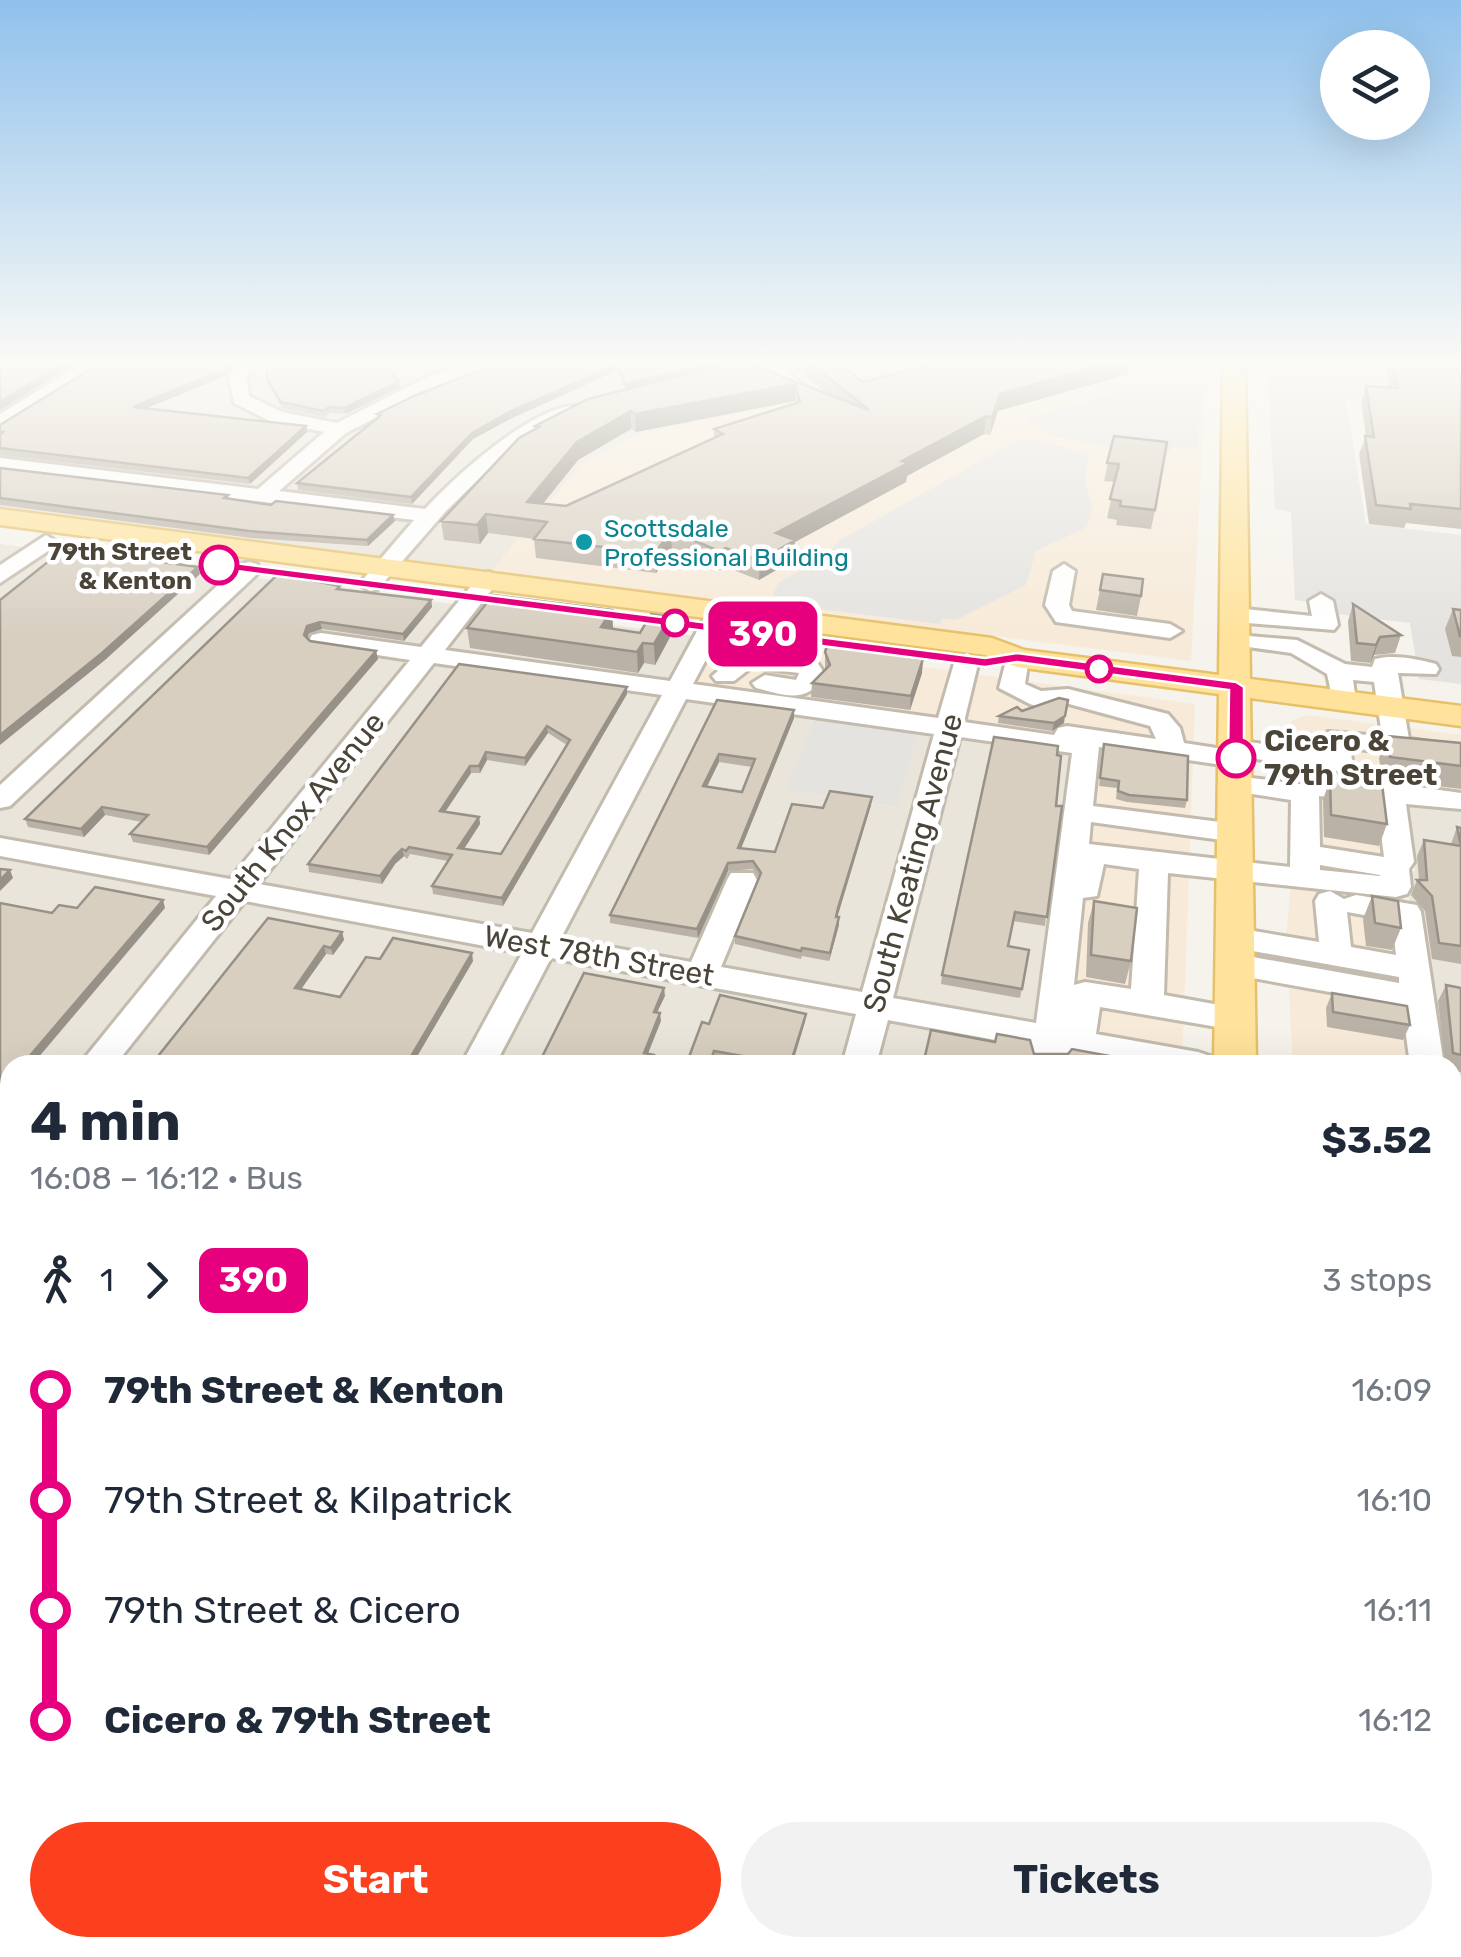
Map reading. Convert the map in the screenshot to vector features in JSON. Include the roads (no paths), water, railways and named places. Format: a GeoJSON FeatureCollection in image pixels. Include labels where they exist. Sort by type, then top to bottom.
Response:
{"type":"FeatureCollection","features":[{"type":"Feature","properties":{"kind":"main road"},"geometry":{"type":"LineString","coordinates":[[1234,453],[1235,1055]]}},
{"type":"Feature","properties":{"kind":"main road"},"geometry":{"type":"LineString","coordinates":[[0,518],[378,575],[716,618],[992,647],[1014,673]]}},
{"type":"Feature","properties":{"kind":"main road"},"geometry":{"type":"LineString","coordinates":[[0,536],[249,569],[378,575]]}},
{"type":"Feature","properties":{"kind":"main road"},"geometry":{"type":"LineString","coordinates":[[716,618],[985,663],[1014,673],[1236,687],[1341,686],[1389,692],[1461,716]]}},
{"type":"Feature","properties":{"kind":"street"},"geometry":{"type":"LineString","coordinates":[[264,494],[310,453]]}},
{"type":"Feature","properties":{"kind":"street"},"geometry":{"type":"LineString","coordinates":[[378,575],[493,453]]}},
{"type":"Feature","properties":{"kind":"street"},"geometry":{"type":"LineString","coordinates":[[0,464],[431,516]]}},
{"type":"Feature","properties":{"kind":"street"},"geometry":{"type":"LineString","coordinates":[[0,576],[46,542]]}},
{"type":"Feature","properties":{"kind":"street"},"geometry":{"type":"LineString","coordinates":[[0,800],[249,569]]}},
{"type":"Feature","properties":{"kind":"street"},"geometry":{"type":"LineString","coordinates":[[1064,571],[1057,605],[1064,617],[1170,631]]}},
{"type":"Feature","properties":{"kind":"street","name":"South Knox Avenue"},"geometry":{"type":"LineString","coordinates":[[104,1055],[482,588]]}},
{"type":"Feature","properties":{"kind":"street"},"geometry":{"type":"LineString","coordinates":[[1235,627],[1326,625],[1322,601]]}},
{"type":"Feature","properties":{"kind":"street"},"geometry":{"type":"LineString","coordinates":[[483,1055],[716,618]]}},
{"type":"Feature","properties":{"kind":"street"},"geometry":{"type":"LineString","coordinates":[[1235,627],[1296,648],[1341,686]]}},
{"type":"Feature","properties":{"kind":"street"},"geometry":{"type":"LineString","coordinates":[[321,640],[682,681],[1086,747],[1059,1049]]}},
{"type":"Feature","properties":{"kind":"street","name":"South Keating Avenue"},"geometry":{"type":"LineString","coordinates":[[861,1055],[967,660]]}},
{"type":"Feature","properties":{"kind":"street"},"geometry":{"type":"LineString","coordinates":[[1397,746],[1384,664],[1427,669]]}},
{"type":"Feature","properties":{"kind":"street"},"geometry":{"type":"LineString","coordinates":[[1014,673],[1012,704],[1159,720],[1167,728],[1172,749]]}},
{"type":"Feature","properties":{"kind":"street"},"geometry":{"type":"LineString","coordinates":[[682,681],[725,676]]}},
{"type":"Feature","properties":{"kind":"street"},"geometry":{"type":"LineString","coordinates":[[1052,706],[1074,736],[1172,749],[1236,764],[1305,792]]}},
{"type":"Feature","properties":{"kind":"street"},"geometry":{"type":"LineString","coordinates":[[1236,764],[1338,763],[1337,738],[1461,754]]}},
{"type":"Feature","properties":{"kind":"street"},"geometry":{"type":"LineString","coordinates":[[1305,792],[1314,787],[1383,795],[1390,791],[1461,801]]}},
{"type":"Feature","properties":{"kind":"street"},"geometry":{"type":"LineString","coordinates":[[1236,880],[1306,865],[1394,868],[1399,862],[1390,791]]}},
{"type":"Feature","properties":{"kind":"street"},"geometry":{"type":"LineString","coordinates":[[1305,792],[1306,865]]}},
{"type":"Feature","properties":{"kind":"street"},"geometry":{"type":"LineString","coordinates":[[1095,814],[1236,833]]}},
{"type":"Feature","properties":{"kind":"street","name":"West 78th Street"},"geometry":{"type":"LineString","coordinates":[[0,847],[874,1006],[1059,1049],[1106,1055]]}},
{"type":"Feature","properties":{"kind":"street"},"geometry":{"type":"LineString","coordinates":[[1236,1018],[1072,990],[1091,853],[1154,862],[1330,901],[1406,912],[1408,981],[1425,1055]]}},
{"type":"Feature","properties":{"kind":"street"},"geometry":{"type":"LineString","coordinates":[[1148,1003],[1154,862]]}},
{"type":"Feature","properties":{"kind":"street"},"geometry":{"type":"LineString","coordinates":[[702,974],[742,880]]}},
{"type":"Feature","properties":{"kind":"street"},"geometry":{"type":"LineString","coordinates":[[1330,901],[1336,954]]}},
{"type":"Feature","properties":{"kind":"street"},"geometry":{"type":"LineString","coordinates":[[1236,952],[1408,981]]}},
{"type":"Feature","properties":{"kind":"street"},"geometry":{"type":"LineString","coordinates":[[1236,952],[1336,954],[1408,981]]}},
{"type":"Feature","properties":{"kind":"street"},"geometry":{"type":"LineString","coordinates":[[1059,1049],[1085,993]]}},
{"type":"Feature","properties":{"kind":"place","name":"Scottsdale Professional Building"},"geometry":{"type":"Point","coordinates":[584,542]}},
{"type":"Feature","properties":{"kind":"place","name":"79th Street & Kenton"},"geometry":{"type":"Point","coordinates":[219,565]}},
{"type":"Feature","properties":{"kind":"place","name":"Cicero & 79th Street"},"geometry":{"type":"Point","coordinates":[1236,758]}}]}
